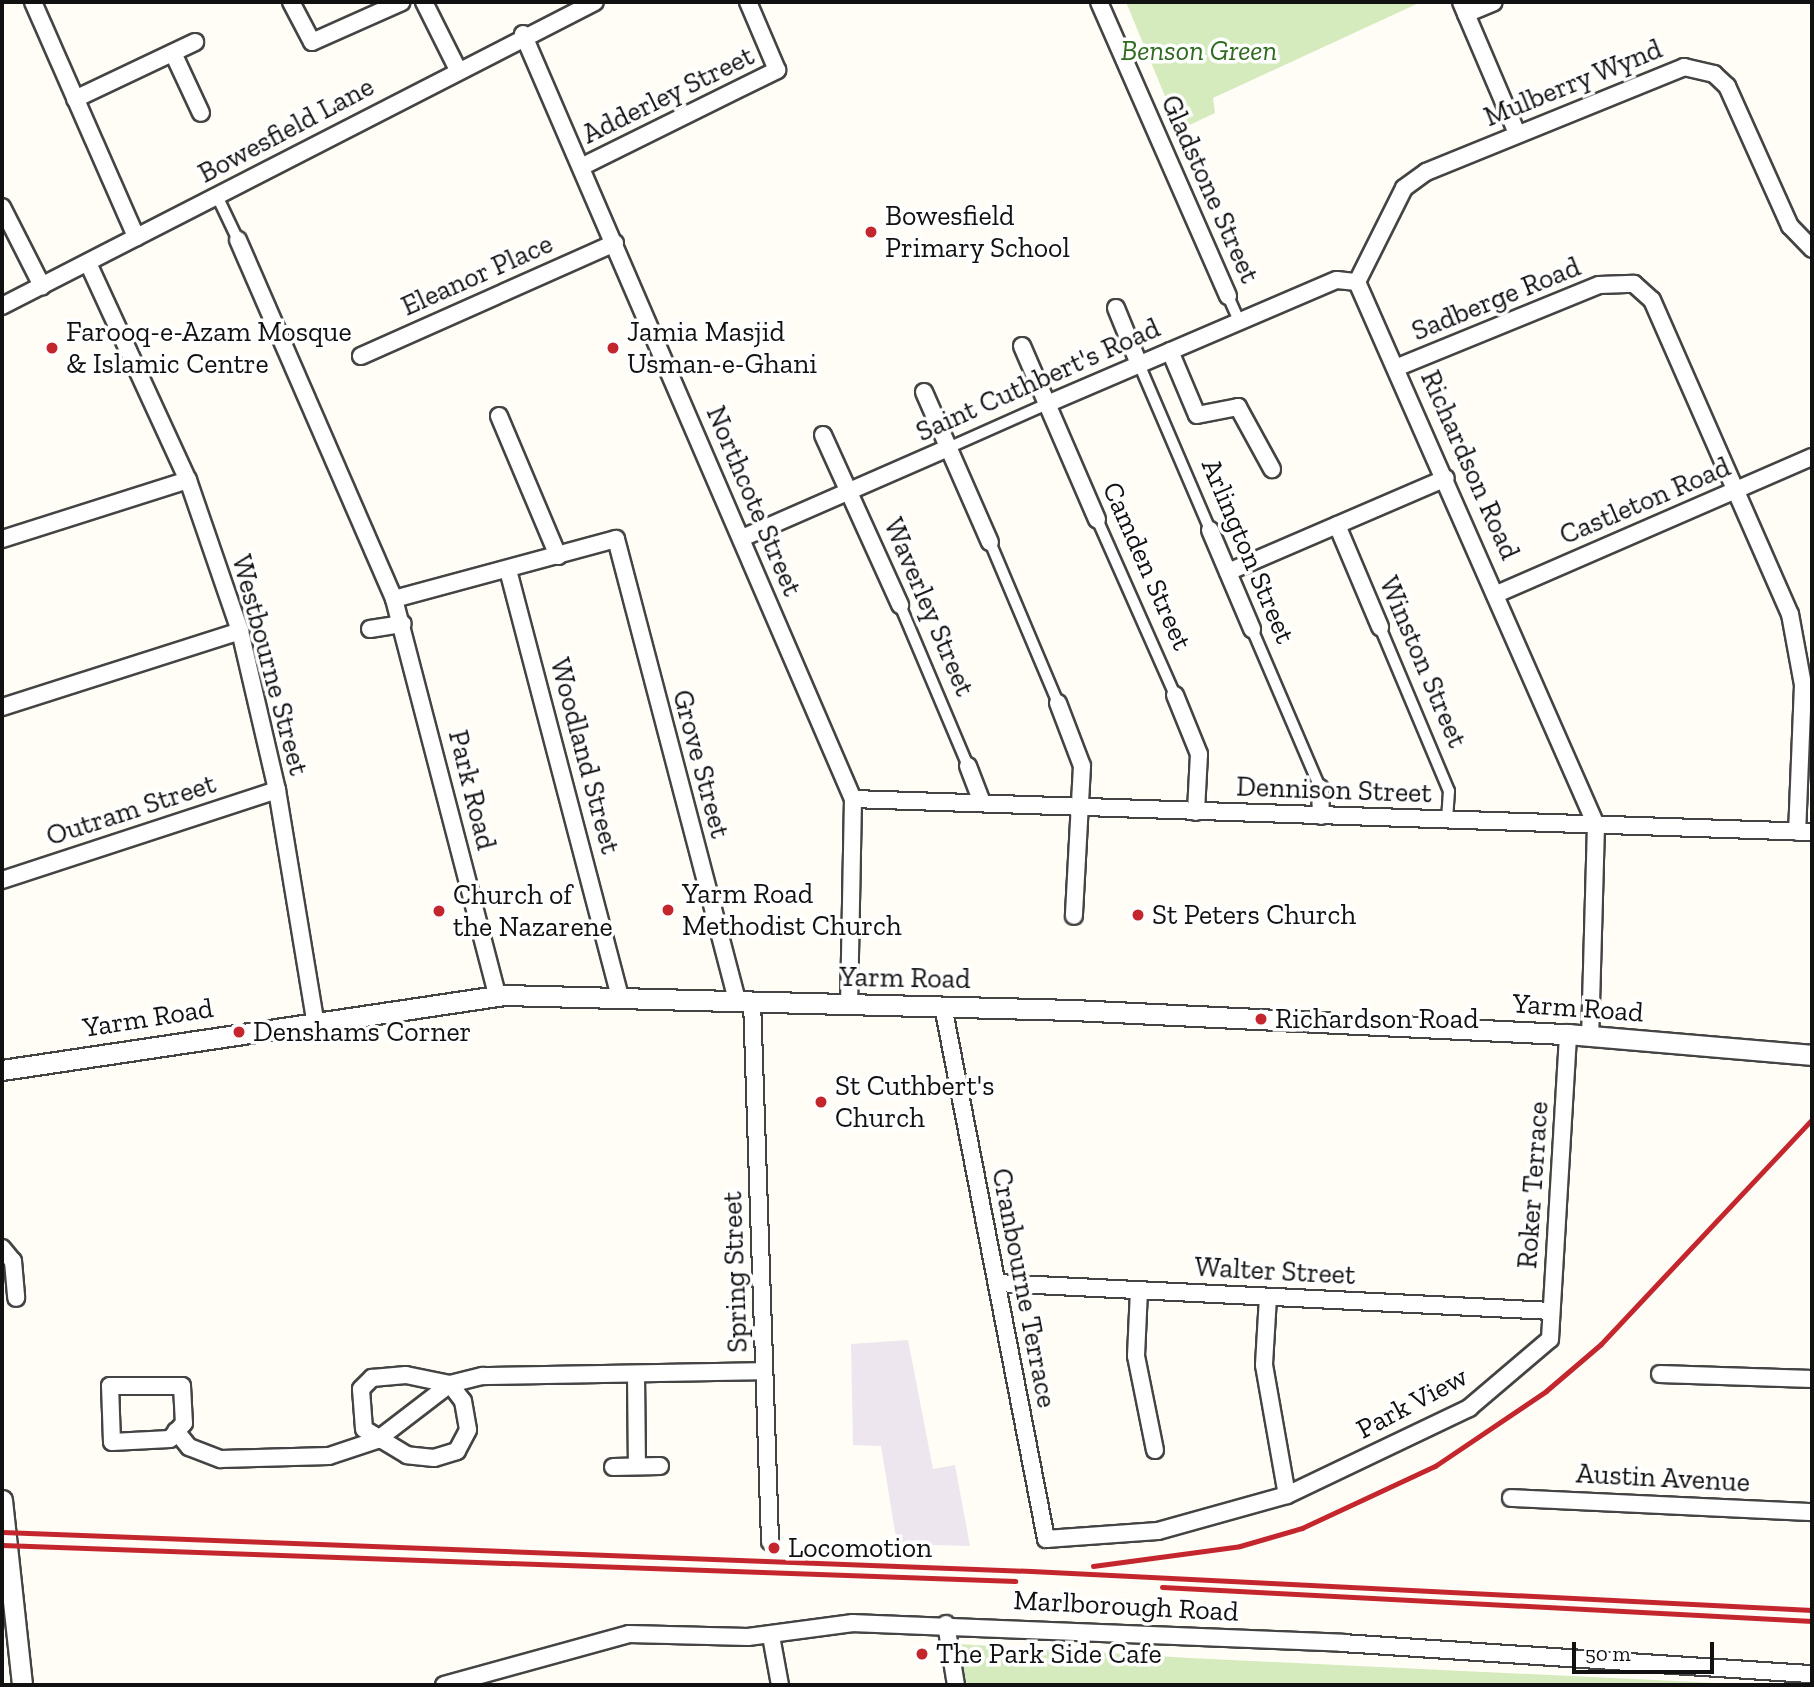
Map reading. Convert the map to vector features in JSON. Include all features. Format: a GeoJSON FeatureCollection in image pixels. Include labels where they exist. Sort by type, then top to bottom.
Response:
{"type":"FeatureCollection","features":[{"type":"Feature","properties":{"kind":"street"},"geometry":{"type":"LineString","coordinates":[[33,2],[136,237]]}},
{"type":"Feature","properties":{"kind":"street"},"geometry":{"type":"LineString","coordinates":[[291,2],[312,42],[402,2]]}},
{"type":"Feature","properties":{"kind":"street"},"geometry":{"type":"LineString","coordinates":[[424,2],[457,68]]}},
{"type":"Feature","properties":{"kind":"street","name":"Bowesfield Lane"},"geometry":{"type":"LineString","coordinates":[[2,306],[523,34],[595,2]]}},
{"type":"Feature","properties":{"kind":"street","name":"Adderley Street"},"geometry":{"type":"LineString","coordinates":[[581,167],[778,70],[748,2]]}},
{"type":"Feature","properties":{"kind":"street","name":"Gladstone Street"},"geometry":{"type":"LineString","coordinates":[[1099,2],[1239,321]]}},
{"type":"Feature","properties":{"kind":"street"},"geometry":{"type":"LineString","coordinates":[[1494,2],[1464,8],[1517,133]]}},
{"type":"Feature","properties":{"kind":"street","name":"Northcote Street"},"geometry":{"type":"LineString","coordinates":[[523,34],[853,799],[849,1005]]}},
{"type":"Feature","properties":{"kind":"street"},"geometry":{"type":"LineString","coordinates":[[75,99],[195,42]]}},
{"type":"Feature","properties":{"kind":"street"},"geometry":{"type":"LineString","coordinates":[[173,53],[201,113]]}},
{"type":"Feature","properties":{"kind":"street","name":"Mulberry Wynd"},"geometry":{"type":"LineString","coordinates":[[1357,282],[1404,188],[1426,172],[1668,70],[1706,71],[1727,86],[1790,226],[1812,249]]}},
{"type":"Feature","properties":{"kind":"street"},"geometry":{"type":"LineString","coordinates":[[217,196],[238,240]]}},
{"type":"Feature","properties":{"kind":"street"},"geometry":{"type":"LineString","coordinates":[[2,207],[42,286]]}},
{"type":"Feature","properties":{"kind":"street","name":"Park Road"},"geometry":{"type":"LineString","coordinates":[[238,240],[403,624],[497,995]]}},
{"type":"Feature","properties":{"kind":"street","name":"Eleanor Place"},"geometry":{"type":"LineString","coordinates":[[360,356],[615,243]]}},
{"type":"Feature","properties":{"kind":"street","name":"Westbourne Street"},"geometry":{"type":"LineString","coordinates":[[88,263],[188,480],[240,631],[277,790],[315,1020]]}},
{"type":"Feature","properties":{"kind":"street","name":"Saint Cuthbert's Road"},"geometry":{"type":"LineString","coordinates":[[741,538],[1337,280],[1357,282]]}},
{"type":"Feature","properties":{"kind":"street","name":"Richardson Road"},"geometry":{"type":"LineString","coordinates":[[1357,282],[1499,593],[1596,825],[1590,1036]]}},
{"type":"Feature","properties":{"kind":"street","name":"Sadberge Road"},"geometry":{"type":"LineString","coordinates":[[1398,367],[1600,285],[1634,284],[1653,300],[1739,489],[1790,614],[1803,685],[1805,832]]}},
{"type":"Feature","properties":{"kind":"street","name":"Arlington Street"},"geometry":{"type":"LineString","coordinates":[[1116,308],[1320,788],[1321,816]]}},
{"type":"Feature","properties":{"kind":"street","name":"Camden Street"},"geometry":{"type":"LineString","coordinates":[[1022,346],[1199,754],[1196,812]]}},
{"type":"Feature","properties":{"kind":"street"},"geometry":{"type":"LineString","coordinates":[[1170,351],[1197,415],[1238,407],[1272,469]]}},
{"type":"Feature","properties":{"kind":"street"},"geometry":{"type":"LineString","coordinates":[[924,391],[1058,703],[1082,766],[1074,916]]}},
{"type":"Feature","properties":{"kind":"street"},"geometry":{"type":"LineString","coordinates":[[394,599],[558,556],[499,416]]}},
{"type":"Feature","properties":{"kind":"street","name":"Waverley Street"},"geometry":{"type":"LineString","coordinates":[[823,435],[900,605],[982,802]]}},
{"type":"Feature","properties":{"kind":"street","name":"Castleton Road"},"geometry":{"type":"LineString","coordinates":[[1499,593],[1812,457]]}},
{"type":"Feature","properties":{"kind":"street"},"geometry":{"type":"LineString","coordinates":[[1228,572],[1446,478]]}},
{"type":"Feature","properties":{"kind":"street"},"geometry":{"type":"LineString","coordinates":[[2,539],[188,480]]}},
{"type":"Feature","properties":{"kind":"street","name":"Winston Street"},"geometry":{"type":"LineString","coordinates":[[1337,525],[1449,791],[1447,820]]}},
{"type":"Feature","properties":{"kind":"street","name":"Grove Street"},"geometry":{"type":"LineString","coordinates":[[558,556],[616,539],[745,1001]]}},
{"type":"Feature","properties":{"kind":"street","name":"Woodland Street"},"geometry":{"type":"LineString","coordinates":[[508,570],[620,996]]}},
{"type":"Feature","properties":{"kind":"street"},"geometry":{"type":"LineString","coordinates":[[370,629],[403,624]]}},
{"type":"Feature","properties":{"kind":"street"},"geometry":{"type":"LineString","coordinates":[[2,707],[240,631]]}},
{"type":"Feature","properties":{"kind":"street","name":"Outram Street"},"geometry":{"type":"LineString","coordinates":[[2,880],[277,790]]}},
{"type":"Feature","properties":{"kind":"street","name":"Dennison Street"},"geometry":{"type":"LineString","coordinates":[[853,799],[1805,832]]}},
{"type":"Feature","properties":{"kind":"street","name":"Yarm Road"},"geometry":{"type":"LineString","coordinates":[[2,1070],[315,1020],[497,995],[943,1006],[1568,1034],[1812,1055]]}},
{"type":"Feature","properties":{"kind":"street","name":"Spring Street"},"geometry":{"type":"LineString","coordinates":[[745,1001],[770,1542]]}},
{"type":"Feature","properties":{"kind":"street","name":"Cranbourne Terrace"},"geometry":{"type":"LineString","coordinates":[[943,1006],[1046,1539]]}},
{"type":"Feature","properties":{"kind":"street","name":"Roker Terrace"},"geometry":{"type":"LineString","coordinates":[[1550,1339],[1568,1034]]}},
{"type":"Feature","properties":{"kind":"street"},"geometry":{"type":"LineString","coordinates":[[2,1248],[13,1261],[16,1298]]}},
{"type":"Feature","properties":{"kind":"street","name":"Walter Street"},"geometry":{"type":"LineString","coordinates":[[996,1283],[1551,1311]]}},
{"type":"Feature","properties":{"kind":"street"},"geometry":{"type":"LineString","coordinates":[[1139,1290],[1136,1356],[1155,1450]]}},
{"type":"Feature","properties":{"kind":"street"},"geometry":{"type":"LineString","coordinates":[[1268,1297],[1264,1366],[1287,1495]]}},
{"type":"Feature","properties":{"kind":"street","name":"Park View"},"geometry":{"type":"LineString","coordinates":[[1046,1539],[1158,1531],[1287,1495],[1469,1408],[1550,1339]]}},
{"type":"Feature","properties":{"kind":"street"},"geometry":{"type":"LineString","coordinates":[[176,1431],[189,1447],[221,1459],[328,1456],[377,1440],[450,1384],[483,1376],[764,1371]]}},
{"type":"Feature","properties":{"kind":"street"},"geometry":{"type":"LineString","coordinates":[[636,1374],[637,1466]]}},
{"type":"Feature","properties":{"kind":"street"},"geometry":{"type":"LineString","coordinates":[[1660,1374],[1812,1379]]}},
{"type":"Feature","properties":{"kind":"street"},"geometry":{"type":"LineString","coordinates":[[406,1375],[450,1384],[467,1416],[457,1451],[419,1458],[377,1440],[364,1429],[358,1408],[361,1389],[373,1378],[406,1375]]}},
{"type":"Feature","properties":{"kind":"street"},"geometry":{"type":"LineString","coordinates":[[110,1386],[182,1386],[184,1423],[176,1431],[170,1439],[112,1442],[110,1386]]}},
{"type":"Feature","properties":{"kind":"street"},"geometry":{"type":"LineString","coordinates":[[613,1467],[660,1466]]}},
{"type":"Feature","properties":{"kind":"street","name":"Austin Avenue"},"geometry":{"type":"LineString","coordinates":[[1511,1498],[1812,1512]]}},
{"type":"Feature","properties":{"kind":"street"},"geometry":{"type":"LineString","coordinates":[[2,1500],[22,1685]]}},
{"type":"Feature","properties":{"kind":"street","name":"Marlborough Road"},"geometry":{"type":"LineString","coordinates":[[444,1685],[629,1633],[771,1636],[853,1623],[946,1624],[1812,1674]]}},
{"type":"Feature","properties":{"kind":"street"},"geometry":{"type":"LineString","coordinates":[[946,1624],[956,1685]]}},
{"type":"Feature","properties":{"kind":"street"},"geometry":{"type":"LineString","coordinates":[[771,1636],[780,1685]]}},
{"type":"Feature","properties":{"kind":"shaded area"},"geometry":{"type":"Polygon","coordinates":[[[908,1340],[933,1469],[955,1465],[970,1546],[897,1544],[881,1446],[853,1445],[851,1344],[908,1340]]]}},
{"type":"Feature","properties":{"kind":"green space","name":"Benson Green"},"geometry":{"type":"Polygon","coordinates":[[[1126,2],[1421,2],[1213,98],[1215,113],[1179,130],[1126,2]]]}},
{"type":"Feature","properties":{"kind":"green space"},"geometry":{"type":"Polygon","coordinates":[[[959,1644],[1190,1658],[1759,1685],[967,1685],[959,1644]]]}},
{"type":"Feature","properties":{"kind":"railway"},"geometry":{"type":"LineString","coordinates":[[1093,1566],[1240,1546],[1302,1528],[1435,1466],[1546,1391],[1601,1344],[1812,1119]]}},
{"type":"Feature","properties":{"kind":"railway"},"geometry":{"type":"LineString","coordinates":[[2,1532],[1031,1571],[1812,1610]]}},
{"type":"Feature","properties":{"kind":"railway"},"geometry":{"type":"LineString","coordinates":[[2,1545],[1015,1581]]}},
{"type":"Feature","properties":{"kind":"railway"},"geometry":{"type":"LineString","coordinates":[[1162,1587],[1812,1621]]}},
{"type":"Feature","properties":{"kind":"place","name":"Bowesfield Primary School"},"geometry":{"type":"Point","coordinates":[871,232]}},
{"type":"Feature","properties":{"kind":"place","name":"Farooq-e-Azam Mosque & Islamic Centre"},"geometry":{"type":"Point","coordinates":[52,348]}},
{"type":"Feature","properties":{"kind":"place","name":"Jamia Masjid Usman-e-Ghani"},"geometry":{"type":"Point","coordinates":[613,348]}},
{"type":"Feature","properties":{"kind":"place","name":"Yarm Road Methodist Church"},"geometry":{"type":"Point","coordinates":[668,910]}},
{"type":"Feature","properties":{"kind":"place","name":"Church of the Nazarene"},"geometry":{"type":"Point","coordinates":[439,911]}},
{"type":"Feature","properties":{"kind":"place","name":"St Peters Church"},"geometry":{"type":"Point","coordinates":[1138,915]}},
{"type":"Feature","properties":{"kind":"place","name":"Richardson Road"},"geometry":{"type":"Point","coordinates":[1261,1019]}},
{"type":"Feature","properties":{"kind":"place","name":"Denshams Corner"},"geometry":{"type":"Point","coordinates":[239,1032]}},
{"type":"Feature","properties":{"kind":"place","name":"St Cuthbert's Church"},"geometry":{"type":"Point","coordinates":[821,1102]}},
{"type":"Feature","properties":{"kind":"place","name":"Locomotion"},"geometry":{"type":"Point","coordinates":[774,1548]}},
{"type":"Feature","properties":{"kind":"place","name":"The Park Side Cafe"},"geometry":{"type":"Point","coordinates":[922,1654]}}]}
